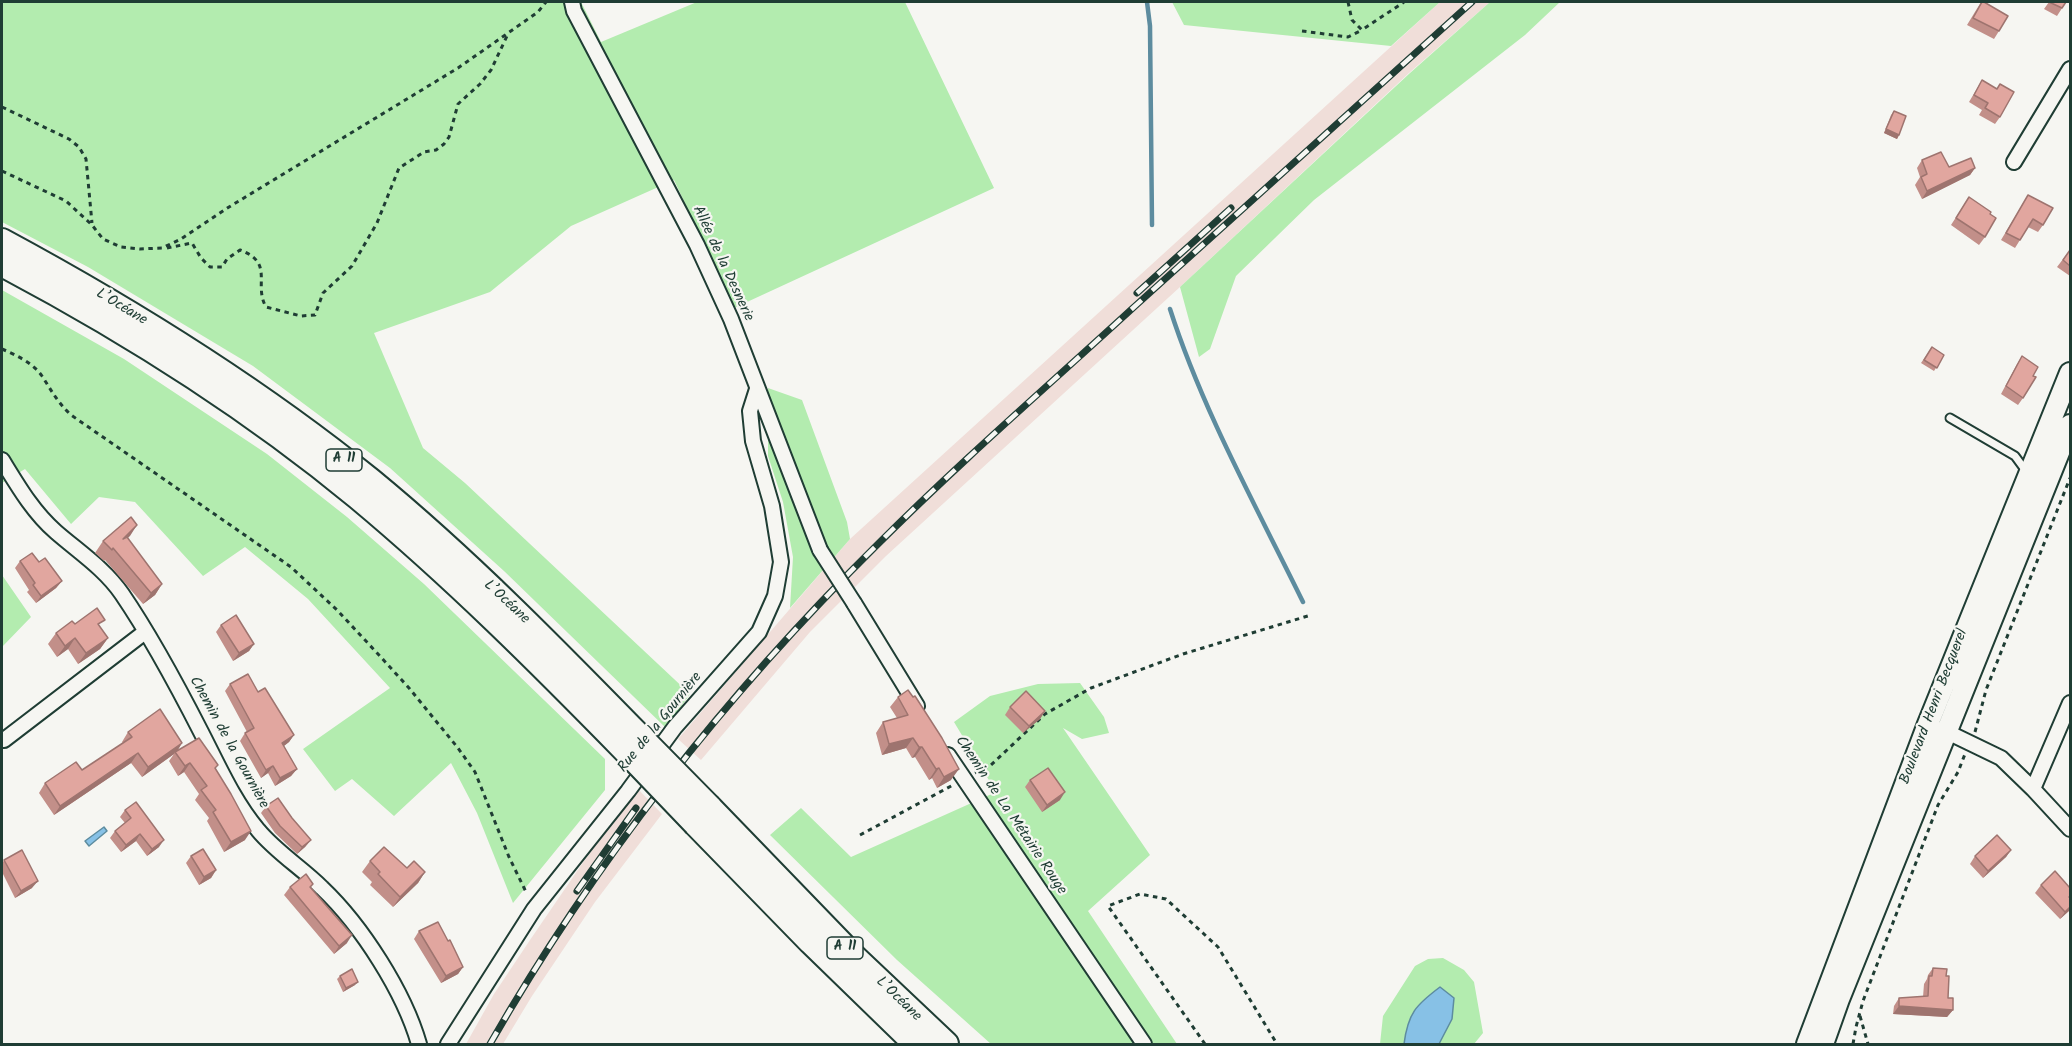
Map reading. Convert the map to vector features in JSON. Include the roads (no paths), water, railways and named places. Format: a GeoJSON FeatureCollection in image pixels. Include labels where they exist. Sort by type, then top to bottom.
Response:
{"type":"FeatureCollection","features":[{"type":"Feature","properties":{"kind":"highway","name":"L’Océane"},"geometry":{"type":"LineString","coordinates":[[2,241],[93,291],[199,356],[270,404],[345,461],[463,561],[532,626],[635,746]]}},
{"type":"Feature","properties":{"kind":"highway","name":"L’Océane"},"geometry":{"type":"LineString","coordinates":[[2,264],[179,367],[310,459],[381,516],[635,746],[703,815],[946,1044]]}},
{"type":"Feature","properties":{"kind":"highway","name":"L’Océane"},"geometry":{"type":"LineString","coordinates":[[703,815],[842,973],[916,1044]]}},
{"type":"Feature","properties":{"kind":"main road","name":"Boulevard Henri Becquerel"},"geometry":{"type":"LineString","coordinates":[[1807,1044],[1928,724],[2031,481],[2070,373]]}},
{"type":"Feature","properties":{"kind":"main road","name":"Boulevard Henri Becquerel"},"geometry":{"type":"LineString","coordinates":[[1823,1044],[2070,425]]}},
{"type":"Feature","properties":{"kind":"street","name":"Allée de la Desnerie"},"geometry":{"type":"LineString","coordinates":[[572,2],[697,245],[731,319],[820,550],[925,718]]}},
{"type":"Feature","properties":{"kind":"street"},"geometry":{"type":"LineString","coordinates":[[2014,162],[2070,69]]}},
{"type":"Feature","properties":{"kind":"street","name":"Rue de la Gournière"},"geometry":{"type":"LineString","coordinates":[[448,1044],[534,909],[675,728],[759,632],[776,596],[781,562],[772,506],[753,441],[750,411],[757,389]]}},
{"type":"Feature","properties":{"kind":"street","name":"Chemin de la Gournière"},"geometry":{"type":"LineString","coordinates":[[2,460],[27,501],[55,531],[92,562],[121,592],[179,689],[223,774],[246,812],[258,830],[322,888],[368,941],[403,1003],[419,1044]]}},
{"type":"Feature","properties":{"kind":"street"},"geometry":{"type":"LineString","coordinates":[[4,740],[145,632]]}},
{"type":"Feature","properties":{"kind":"street"},"geometry":{"type":"LineString","coordinates":[[2033,789],[2070,703]]}},
{"type":"Feature","properties":{"kind":"street"},"geometry":{"type":"LineString","coordinates":[[1928,724],[2001,758],[2070,829]]}},
{"type":"Feature","properties":{"kind":"street","name":"Chemin de La Métairie Rouge"},"geometry":{"type":"LineString","coordinates":[[938,739],[1144,1044]]}},
{"type":"Feature","properties":{"kind":"lane"},"geometry":{"type":"LineString","coordinates":[[1950,418],[2015,456],[2031,481]]}},
{"type":"Feature","properties":{"kind":"lane"},"geometry":{"type":"LineString","coordinates":[[2005,586],[2006,565],[2026,511]]}},
{"type":"Feature","properties":{"kind":"water"},"geometry":{"type":"Polygon","coordinates":[[[104,827],[107,831],[89,846],[85,841],[104,827]]]}},
{"type":"Feature","properties":{"kind":"water"},"geometry":{"type":"Polygon","coordinates":[[[1440,987],[1454,998],[1452,1019],[1439,1044],[1404,1044],[1414,1011],[1440,987]]]}},
{"type":"Feature","properties":{"kind":"waterway"},"geometry":{"type":"LineString","coordinates":[[1147,2],[1150,26],[1152,225]]}},
{"type":"Feature","properties":{"kind":"waterway"},"geometry":{"type":"LineString","coordinates":[[1170,309],[1214,421],[1303,602]]}},
{"type":"Feature","properties":{"kind":"railway"},"geometry":{"type":"LineString","coordinates":[[490,1044],[574,909],[668,780],[718,718],[824,600],[879,543],[973,453],[1472,2]]}},
{"type":"Feature","properties":{"kind":"railway"},"geometry":{"type":"LineString","coordinates":[[1137,293],[1231,208]]}},
{"type":"Feature","properties":{"kind":"railway"},"geometry":{"type":"LineString","coordinates":[[577,891],[636,808]]}}]}
